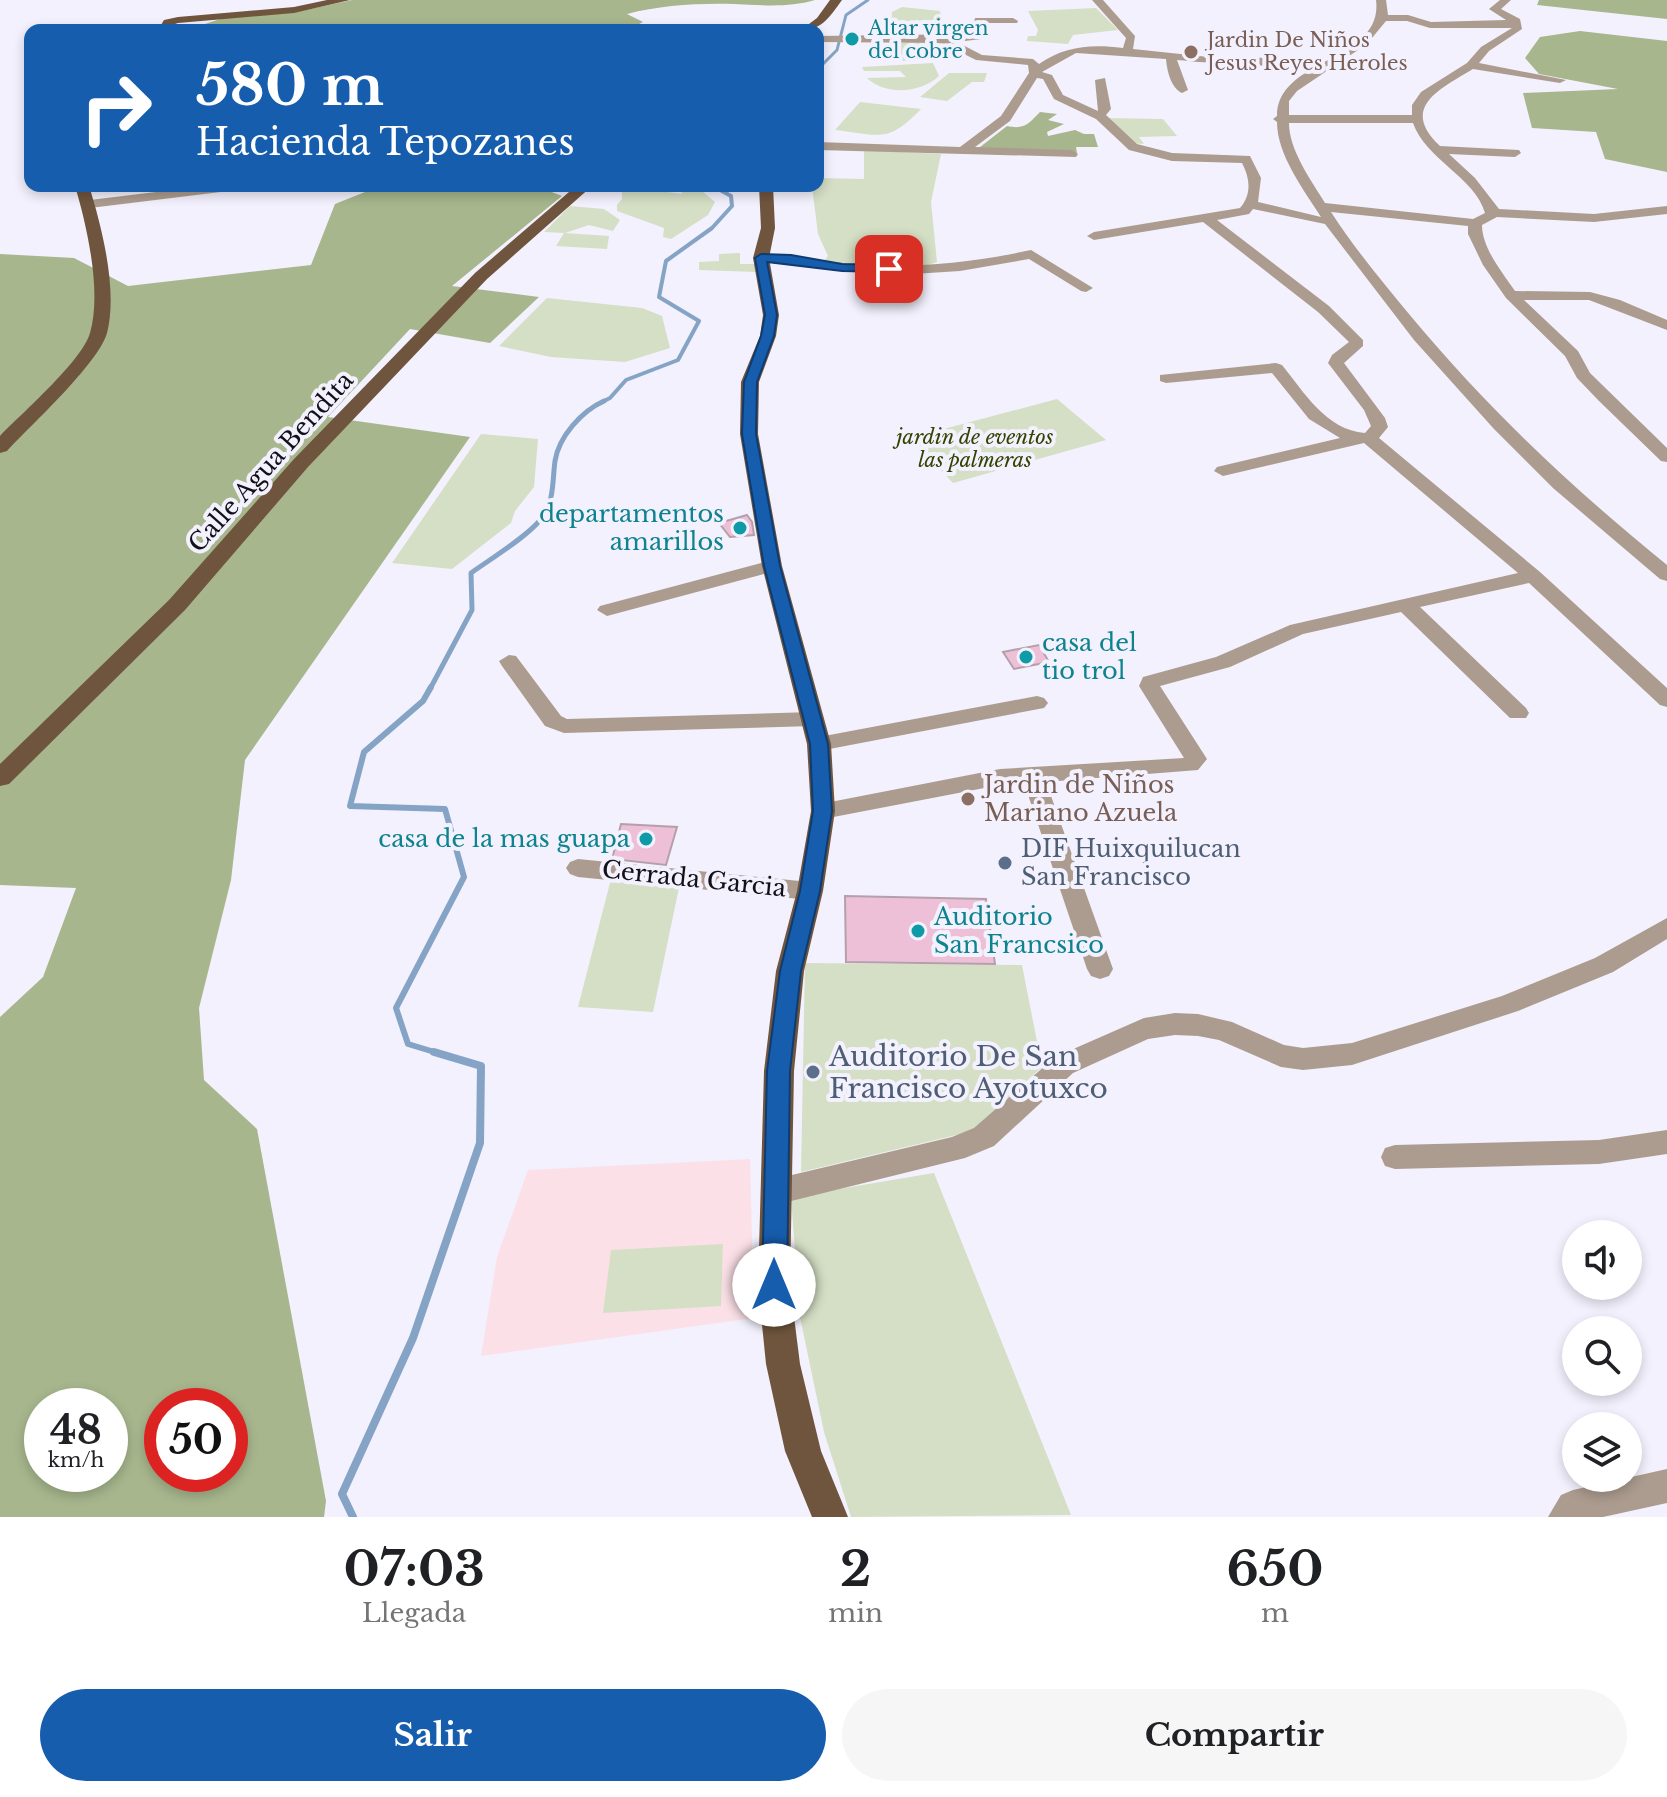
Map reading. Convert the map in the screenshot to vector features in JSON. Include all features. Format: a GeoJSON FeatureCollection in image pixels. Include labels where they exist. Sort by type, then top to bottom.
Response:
{"type":"FeatureCollection","features":[{"type":"Feature","properties":{"kind":"main road"},"geometry":{"type":"LineString","coordinates":[[167,24],[178,20],[294,10],[344,0]]}},
{"type":"Feature","properties":{"kind":"main road"},"geometry":{"type":"LineString","coordinates":[[815,24],[836,0]]}},
{"type":"Feature","properties":{"kind":"main road"},"geometry":{"type":"LineString","coordinates":[[0,447],[85,357],[98,335],[102,305],[90,204],[85,192]]}},
{"type":"Feature","properties":{"kind":"main road","name":"Calle Agua Bendita"},"geometry":{"type":"LineString","coordinates":[[0,778],[177,605],[301,463],[481,276],[578,192]]}},
{"type":"Feature","properties":{"kind":"main road"},"geometry":{"type":"LineString","coordinates":[[766,192],[768,228],[761,258],[771,315],[768,336],[750,382],[749,434],[772,566],[816,732],[823,811],[810,891],[790,971],[779,1071],[774,1285],[783,1364],[803,1451],[830,1517]]}},
{"type":"Feature","properties":{"kind":"street"},"geometry":{"type":"LineString","coordinates":[[1097,0],[1131,38],[1132,43],[1127,51]]}},
{"type":"Feature","properties":{"kind":"street"},"geometry":{"type":"LineString","coordinates":[[1381,0],[1383,18],[1371,36],[1292,88],[1283,102],[1279,119],[1321,214],[1381,293],[1525,452],[1589,511],[1667,575]]}},
{"type":"Feature","properties":{"kind":"street"},"geometry":{"type":"LineString","coordinates":[[1506,0],[1494,9],[1517,23]]}},
{"type":"Feature","properties":{"kind":"street"},"geometry":{"type":"LineString","coordinates":[[1383,18],[1408,18],[1430,25],[1517,23]]}},
{"type":"Feature","properties":{"kind":"street"},"geometry":{"type":"LineString","coordinates":[[824,39],[944,40],[977,37],[979,20],[1013,21]]}},
{"type":"Feature","properties":{"kind":"street"},"geometry":{"type":"LineString","coordinates":[[1494,213],[1470,181],[1425,139],[1418,119],[1418,105],[1425,94],[1471,65],[1485,49],[1514,33],[1517,23]]}},
{"type":"Feature","properties":{"kind":"street"},"geometry":{"type":"LineString","coordinates":[[944,40],[980,58],[1033,62],[1035,74]]}},
{"type":"Feature","properties":{"kind":"street"},"geometry":{"type":"LineString","coordinates":[[961,152],[1006,118],[1035,74],[1057,57],[1075,50],[1127,51],[1237,63],[1267,60],[1304,62]]}},
{"type":"Feature","properties":{"kind":"street"},"geometry":{"type":"LineString","coordinates":[[1171,55],[1173,71],[1182,90]]}},
{"type":"Feature","properties":{"kind":"street"},"geometry":{"type":"LineString","coordinates":[[1471,65],[1560,80]]}},
{"type":"Feature","properties":{"kind":"street"},"geometry":{"type":"LineString","coordinates":[[1035,74],[1048,77],[1058,97],[1100,116],[1124,142],[1133,147],[1166,156],[1248,159],[1256,188],[1252,205],[1244,211],[1094,236]]}},
{"type":"Feature","properties":{"kind":"street"},"geometry":{"type":"LineString","coordinates":[[1100,116],[1105,109],[1101,80]]}},
{"type":"Feature","properties":{"kind":"street"},"geometry":{"type":"LineString","coordinates":[[1279,119],[1418,119]]}},
{"type":"Feature","properties":{"kind":"street"},"geometry":{"type":"LineString","coordinates":[[824,146],[1072,154]]}},
{"type":"Feature","properties":{"kind":"street"},"geometry":{"type":"LineString","coordinates":[[1437,150],[1515,153]]}},
{"type":"Feature","properties":{"kind":"street"},"geometry":{"type":"LineString","coordinates":[[90,204],[188,192]]}},
{"type":"Feature","properties":{"kind":"street"},"geometry":{"type":"LineString","coordinates":[[1252,205],[1321,214],[1475,223],[1494,213],[1594,218],[1667,210]]}},
{"type":"Feature","properties":{"kind":"street"},"geometry":{"type":"LineString","coordinates":[[1208,219],[1241,249],[1318,305],[1358,343],[1336,363],[1378,416],[1380,427],[1363,438],[1223,471]]}},
{"type":"Feature","properties":{"kind":"street"},"geometry":{"type":"LineString","coordinates":[[1475,223],[1475,234],[1490,265],[1511,295],[1572,354],[1583,375],[1605,398],[1667,457]]}},
{"type":"Feature","properties":{"kind":"street"},"geometry":{"type":"LineString","coordinates":[[761,258],[791,259],[842,268],[930,269],[966,268],[1031,254],[1086,288]]}},
{"type":"Feature","properties":{"kind":"street"},"geometry":{"type":"LineString","coordinates":[[1511,295],[1590,296],[1667,325]]}},
{"type":"Feature","properties":{"kind":"street"},"geometry":{"type":"LineString","coordinates":[[1166,378],[1276,368],[1314,415],[1336,431],[1363,438],[1533,576],[1667,700]]}},
{"type":"Feature","properties":{"kind":"street"},"geometry":{"type":"LineString","coordinates":[[607,610],[772,566]]}},
{"type":"Feature","properties":{"kind":"street"},"geometry":{"type":"LineString","coordinates":[[823,811],[1000,777],[1190,765],[1196,759],[1149,686],[1150,682],[1223,662],[1297,629],[1533,576]]}},
{"type":"Feature","properties":{"kind":"street"},"geometry":{"type":"LineString","coordinates":[[1406,605],[1518,713]]}},
{"type":"Feature","properties":{"kind":"street"},"geometry":{"type":"LineString","coordinates":[[509,661],[553,721],[564,726],[816,732],[1037,703]]}},
{"type":"Feature","properties":{"kind":"street"},"geometry":{"type":"LineString","coordinates":[[1033,776],[1100,969]]}},
{"type":"Feature","properties":{"kind":"street","name":"Cerrada Garcia"},"geometry":{"type":"LineString","coordinates":[[578,868],[810,891]]}},
{"type":"Feature","properties":{"kind":"street"},"geometry":{"type":"LineString","coordinates":[[775,1192],[955,1149],[984,1137],[1064,1065],[1144,1029],[1175,1024],[1198,1025],[1223,1030],[1281,1056],[1303,1059],[1352,1054],[1509,1004],[1604,965],[1667,927]]}},
{"type":"Feature","properties":{"kind":"street"},"geometry":{"type":"LineString","coordinates":[[1395,1157],[1599,1152],[1667,1142]]}},
{"type":"Feature","properties":{"kind":"street"},"geometry":{"type":"LineString","coordinates":[[1565,1517],[1573,1507],[1667,1486]]}},
{"type":"Feature","properties":{"kind":"shaded area"},"geometry":{"type":"Polygon","coordinates":[[[750,1159],[754,1318],[481,1356],[497,1257],[528,1170],[750,1159]]]}},
{"type":"Feature","properties":{"kind":"green space"},"geometry":{"type":"Polygon","coordinates":[[[352,0],[815,0],[784,5],[680,5],[627,14],[643,22],[639,24],[205,24],[223,18],[301,11],[352,0]]]}},
{"type":"Feature","properties":{"kind":"green space"},"geometry":{"type":"Polygon","coordinates":[[[1539,0],[1667,0],[1667,19],[1537,5],[1539,0]]]}},
{"type":"Feature","properties":{"kind":"green space"},"geometry":{"type":"Polygon","coordinates":[[[902,7],[940,11],[942,26],[891,23],[892,12],[902,7]]]}},
{"type":"Feature","properties":{"kind":"green space"},"geometry":{"type":"Polygon","coordinates":[[[1096,8],[1118,30],[1073,35],[1068,44],[1027,41],[1028,36],[1036,36],[1038,30],[1028,11],[1096,8]]]}},
{"type":"Feature","properties":{"kind":"green space"},"geometry":{"type":"Polygon","coordinates":[[[1580,31],[1667,41],[1667,172],[1605,159],[1596,132],[1532,128],[1523,93],[1618,89],[1539,74],[1525,58],[1540,37],[1580,31]]]}},
{"type":"Feature","properties":{"kind":"green space"},"geometry":{"type":"Polygon","coordinates":[[[889,43],[945,43],[927,48],[942,59],[923,60],[912,44],[921,60],[894,61],[889,43]]]}},
{"type":"Feature","properties":{"kind":"green space"},"geometry":{"type":"Polygon","coordinates":[[[933,63],[939,76],[923,86],[903,90],[884,88],[867,78],[906,77],[900,71],[864,71],[862,67],[933,63]]]}},
{"type":"Feature","properties":{"kind":"green space"},"geometry":{"type":"Polygon","coordinates":[[[949,73],[987,73],[984,82],[972,82],[947,101],[920,97],[949,73]]]}},
{"type":"Feature","properties":{"kind":"green space"},"geometry":{"type":"Polygon","coordinates":[[[860,102],[921,109],[891,132],[873,135],[835,130],[860,102]]]}},
{"type":"Feature","properties":{"kind":"green space"},"geometry":{"type":"Polygon","coordinates":[[[1040,112],[1057,114],[1048,120],[1064,124],[1047,132],[1048,136],[1075,130],[1094,134],[1098,147],[1076,147],[1077,153],[975,151],[1007,126],[1022,126],[1040,112]]]}},
{"type":"Feature","properties":{"kind":"green space"},"geometry":{"type":"Polygon","coordinates":[[[1105,118],[1163,119],[1177,136],[1139,137],[1144,144],[1130,143],[1105,118]]]}},
{"type":"Feature","properties":{"kind":"green space"},"geometry":{"type":"Polygon","coordinates":[[[864,150],[941,154],[931,202],[937,262],[895,269],[823,262],[828,256],[818,234],[813,192],[824,192],[824,178],[864,179],[864,150]]]}},
{"type":"Feature","properties":{"kind":"green space"},"geometry":{"type":"Polygon","coordinates":[[[365,192],[552,192],[562,196],[452,286],[539,297],[490,343],[410,329],[328,417],[470,437],[245,760],[231,880],[199,1008],[204,1080],[257,1129],[326,1501],[324,1517],[0,1517],[0,1017],[43,977],[76,888],[0,885],[0,254],[74,258],[128,286],[311,265],[335,204],[365,192]]]}},
{"type":"Feature","properties":{"kind":"green space"},"geometry":{"type":"Polygon","coordinates":[[[622,192],[703,192],[715,202],[708,215],[671,239],[663,237],[664,228],[617,211],[622,192]]]}},
{"type":"Feature","properties":{"kind":"green space"},"geometry":{"type":"Polygon","coordinates":[[[570,206],[604,209],[620,220],[613,231],[589,225],[565,233],[609,236],[607,249],[556,246],[564,233],[544,232],[570,206]]]}},
{"type":"Feature","properties":{"kind":"green space"},"geometry":{"type":"Polygon","coordinates":[[[740,253],[740,264],[756,264],[757,272],[699,270],[699,262],[719,261],[719,254],[740,253]]]}},
{"type":"Feature","properties":{"kind":"green space"},"geometry":{"type":"Polygon","coordinates":[[[547,298],[642,308],[662,316],[670,348],[625,362],[551,357],[499,346],[547,298]]]}},
{"type":"Feature","properties":{"kind":"green space","name":"jardin de eventos las palmeras"},"geometry":{"type":"Polygon","coordinates":[[[1057,399],[1106,440],[953,483],[910,438],[1057,399]]]}},
{"type":"Feature","properties":{"kind":"green space"},"geometry":{"type":"Polygon","coordinates":[[[481,434],[538,439],[534,487],[515,511],[511,523],[452,569],[392,563],[481,434]]]}},
{"type":"Feature","properties":{"kind":"green space"},"geometry":{"type":"Polygon","coordinates":[[[611,879],[680,883],[653,1012],[578,1007],[611,879]]]}},
{"type":"Feature","properties":{"kind":"green space"},"geometry":{"type":"Polygon","coordinates":[[[805,963],[1022,965],[1042,1067],[973,1131],[801,1172],[805,963]]]}},
{"type":"Feature","properties":{"kind":"green space"},"geometry":{"type":"Polygon","coordinates":[[[934,1173],[1071,1515],[851,1517],[824,1432],[800,1317],[791,1197],[934,1173]]]}},
{"type":"Feature","properties":{"kind":"green space"},"geometry":{"type":"Polygon","coordinates":[[[723,1244],[721,1306],[603,1313],[611,1250],[723,1244]]]}},
{"type":"Feature","properties":{"kind":"building","name":"departamentos amarillos"},"geometry":{"type":"Polygon","coordinates":[[[747,515],[752,522],[754,535],[730,537],[719,523],[747,515]]]}},
{"type":"Feature","properties":{"kind":"building","name":"casa del tio trol"},"geometry":{"type":"Polygon","coordinates":[[[1039,645],[1049,662],[1014,669],[1003,652],[1039,645]]]}},
{"type":"Feature","properties":{"kind":"building","name":"casa de la mas guapa"},"geometry":{"type":"Polygon","coordinates":[[[621,824],[677,827],[666,865],[612,859],[621,824]]]}},
{"type":"Feature","properties":{"kind":"building","name":"Auditorio San Francsico"},"geometry":{"type":"Polygon","coordinates":[[[845,896],[986,899],[995,964],[846,962],[845,896]]]}},
{"type":"Feature","properties":{"kind":"waterway"},"geometry":{"type":"LineString","coordinates":[[824,63],[837,50],[846,15],[868,0]]}},
{"type":"Feature","properties":{"kind":"waterway"},"geometry":{"type":"LineString","coordinates":[[430,689],[472,610],[471,573],[518,540],[545,513],[551,499],[557,452],[566,434],[580,418],[610,398],[626,380],[678,360],[699,321],[659,297],[666,261],[712,228],[732,206],[731,196],[724,192]]}},
{"type":"Feature","properties":{"kind":"waterway"},"geometry":{"type":"LineString","coordinates":[[431,687],[423,701],[364,752],[350,806],[445,809],[464,877],[396,1008],[408,1044],[441,1054]]}},
{"type":"Feature","properties":{"kind":"waterway"},"geometry":{"type":"LineString","coordinates":[[353,1517],[342,1494],[413,1338],[480,1143],[481,1066],[434,1052]]}},
{"type":"Feature","properties":{"kind":"place","name":"Altar virgen del cobre"},"geometry":{"type":"Point","coordinates":[852,39]}},
{"type":"Feature","properties":{"kind":"place","name":"Jardin De Niños Jesus Reyes Heroles"},"geometry":{"type":"Point","coordinates":[1191,52]}},
{"type":"Feature","properties":{"kind":"place","name":"departamentos amarillos"},"geometry":{"type":"Point","coordinates":[740,528]}},
{"type":"Feature","properties":{"kind":"place","name":"casa del tio trol"},"geometry":{"type":"Point","coordinates":[1026,657]}},
{"type":"Feature","properties":{"kind":"place","name":"Jardin de Niños Mariano Azuela"},"geometry":{"type":"Point","coordinates":[968,799]}},
{"type":"Feature","properties":{"kind":"place","name":"casa de la mas guapa"},"geometry":{"type":"Point","coordinates":[646,839]}},
{"type":"Feature","properties":{"kind":"place","name":"DIF Huixquilucan San Francisco"},"geometry":{"type":"Point","coordinates":[1005,863]}},
{"type":"Feature","properties":{"kind":"place","name":"Auditorio San Francsico"},"geometry":{"type":"Point","coordinates":[918,931]}},
{"type":"Feature","properties":{"kind":"place","name":"Auditorio De San Francisco Ayotuxco"},"geometry":{"type":"Point","coordinates":[813,1072]}},
{"type":"Feature","properties":{"kind":"route"},"geometry":{"type":"LineString","coordinates":[[774,1285],[779,1071],[790,971],[810,891],[823,811],[819,744],[772,566],[749,434],[750,382],[768,336],[771,315],[761,258],[791,259],[842,268],[889,269]]}}]}
